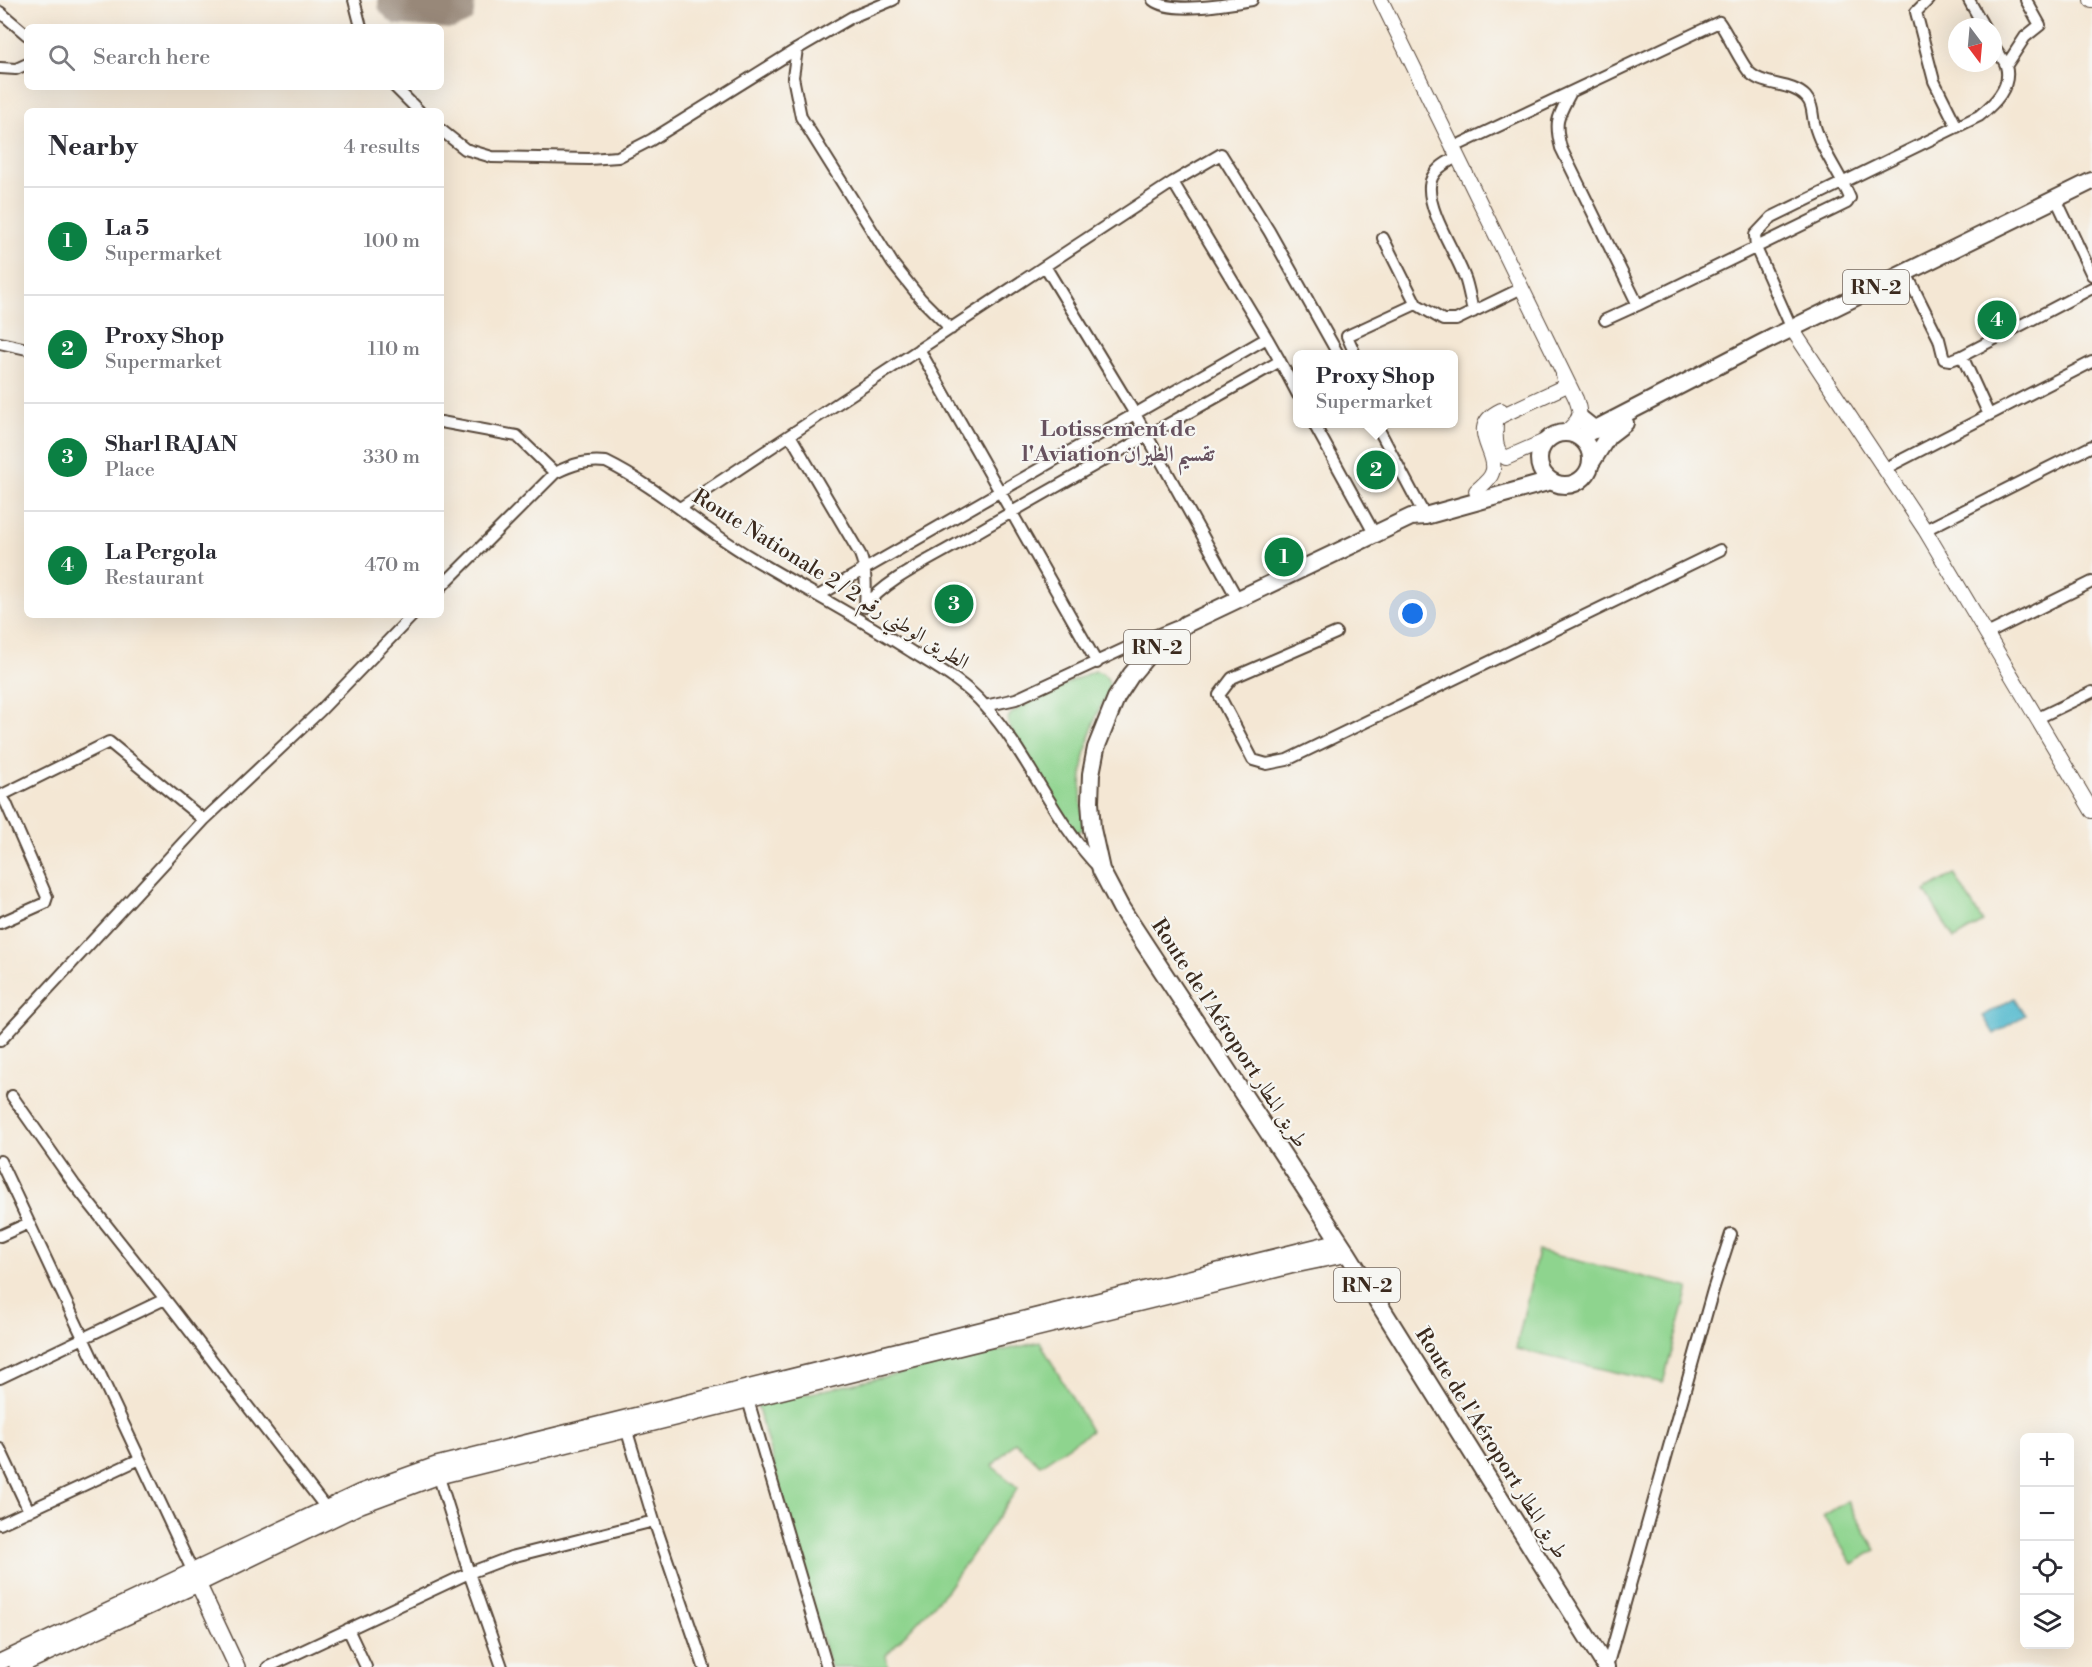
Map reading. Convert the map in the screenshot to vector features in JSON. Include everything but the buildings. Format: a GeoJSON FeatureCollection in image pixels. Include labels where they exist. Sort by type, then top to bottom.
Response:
{"type":"FeatureCollection","features":[{"type":"Feature","properties":{"kind":"main road","name":"RN-2"},"geometry":{"type":"LineString","coordinates":[[1545,441],[1554,434],[1580,433],[1662,397],[1792,329],[2092,181]]}},
{"type":"Feature","properties":{"kind":"main road","name":"RN-2"},"geometry":{"type":"LineString","coordinates":[[1551,481],[1564,485],[1578,482],[1587,472],[1608,436],[1656,404],[1662,397]]}},
{"type":"Feature","properties":{"kind":"main road"},"geometry":{"type":"LineString","coordinates":[[1580,418],[1580,433],[1589,448],[1591,463]]}},
{"type":"Feature","properties":{"kind":"main road"},"geometry":{"type":"LineString","coordinates":[[1545,441],[1538,462],[1540,469],[1551,481]]}},
{"type":"Feature","properties":{"kind":"main road","name":"Route de l'Aéroport طريق المطار"},"geometry":{"type":"LineString","coordinates":[[1538,462],[1522,478],[1476,490],[1374,533],[1186,624],[1148,656],[1131,675],[1116,698],[1096,748],[1091,774],[1090,802],[1092,829],[1101,870],[1121,908],[1344,1248],[1606,1667]]}},
{"type":"Feature","properties":{"kind":"main road","name":"Route de l'Aéroport طريق المطار"},"geometry":{"type":"LineString","coordinates":[[1419,514],[1551,481]]}},
{"type":"Feature","properties":{"kind":"main road"},"geometry":{"type":"LineString","coordinates":[[195,1578],[326,1508],[386,1481],[1024,1325],[1290,1266],[1344,1248]]}},
{"type":"Feature","properties":{"kind":"main road"},"geometry":{"type":"LineString","coordinates":[[625,1424],[748,1400],[1024,1325]]}},
{"type":"Feature","properties":{"kind":"main road"},"geometry":{"type":"LineString","coordinates":[[17,1667],[114,1616],[195,1578],[437,1470]]}},
{"type":"Feature","properties":{"kind":"main road"},"geometry":{"type":"LineString","coordinates":[[195,1578],[237,1667]]}},
{"type":"Feature","properties":{"kind":"main road"},"geometry":{"type":"LineString","coordinates":[[0,1662],[114,1616]]}},
{"type":"Feature","properties":{"kind":"street"},"geometry":{"type":"LineString","coordinates":[[354,0],[360,24]]}},
{"type":"Feature","properties":{"kind":"street"},"geometry":{"type":"LineString","coordinates":[[444,132],[465,149],[492,157],[589,159],[618,157],[651,140],[852,17],[893,0]]}},
{"type":"Feature","properties":{"kind":"street"},"geometry":{"type":"LineString","coordinates":[[1153,0],[1155,3],[1176,7],[1252,0]]}},
{"type":"Feature","properties":{"kind":"street"},"geometry":{"type":"LineString","coordinates":[[1381,0],[1576,399],[1580,418]]}},
{"type":"Feature","properties":{"kind":"street"},"geometry":{"type":"LineString","coordinates":[[1928,0],[1916,12],[1934,81],[1957,127]]}},
{"type":"Feature","properties":{"kind":"street"},"geometry":{"type":"LineString","coordinates":[[1969,0],[1979,18]]}},
{"type":"Feature","properties":{"kind":"street"},"geometry":{"type":"LineString","coordinates":[[2006,66],[2025,37],[2040,25],[2026,0]]}},
{"type":"Feature","properties":{"kind":"street"},"geometry":{"type":"LineString","coordinates":[[0,12],[24,32]]}},
{"type":"Feature","properties":{"kind":"street"},"geometry":{"type":"LineString","coordinates":[[1473,312],[1466,281],[1431,200],[1430,184],[1442,165],[1455,153],[1719,22],[1751,74],[1805,95],[1812,106],[1814,122],[1822,144],[1844,182],[1850,198],[1847,204],[1605,320]]}},
{"type":"Feature","properties":{"kind":"street"},"geometry":{"type":"LineString","coordinates":[[797,49],[793,77],[801,117],[893,264],[921,299],[951,329]]}},
{"type":"Feature","properties":{"kind":"street"},"geometry":{"type":"LineString","coordinates":[[2002,60],[2006,66],[2006,85],[1994,103],[1979,116],[1772,218],[1755,235],[1756,248],[1792,329],[1925,530],[2092,811]]}},
{"type":"Feature","properties":{"kind":"street"},"geometry":{"type":"LineString","coordinates":[[0,68],[16,69],[24,65]]}},
{"type":"Feature","properties":{"kind":"street"},"geometry":{"type":"LineString","coordinates":[[398,90],[416,108]]}},
{"type":"Feature","properties":{"kind":"street"},"geometry":{"type":"LineString","coordinates":[[1570,94],[1557,117],[1561,148],[1638,305]]}},
{"type":"Feature","properties":{"kind":"street"},"geometry":{"type":"LineString","coordinates":[[681,508],[1045,266],[1221,153],[1269,231],[1336,350]]}},
{"type":"Feature","properties":{"kind":"street"},"geometry":{"type":"LineString","coordinates":[[1173,182],[1293,385]]}},
{"type":"Feature","properties":{"kind":"street"},"geometry":{"type":"LineString","coordinates":[[2056,199],[2092,275]]}},
{"type":"Feature","properties":{"kind":"street"},"geometry":{"type":"LineString","coordinates":[[1383,238],[1416,304],[1443,320],[1456,320],[1522,288]]}},
{"type":"Feature","properties":{"kind":"street"},"geometry":{"type":"LineString","coordinates":[[1045,266],[1135,414],[1237,598]]}},
{"type":"Feature","properties":{"kind":"street"},"geometry":{"type":"LineString","coordinates":[[1906,273],[1939,339],[1944,359],[1951,360],[2092,288]]}},
{"type":"Feature","properties":{"kind":"street"},"geometry":{"type":"LineString","coordinates":[[1353,350],[1347,336],[1416,304]]}},
{"type":"Feature","properties":{"kind":"street"},"geometry":{"type":"LineString","coordinates":[[818,596],[1267,338]]}},
{"type":"Feature","properties":{"kind":"street"},"geometry":{"type":"LineString","coordinates":[[0,344],[24,348]]}},
{"type":"Feature","properties":{"kind":"street"},"geometry":{"type":"LineString","coordinates":[[919,349],[1097,663]]}},
{"type":"Feature","properties":{"kind":"street"},"geometry":{"type":"LineString","coordinates":[[1962,356],[1989,415]]}},
{"type":"Feature","properties":{"kind":"street"},"geometry":{"type":"LineString","coordinates":[[865,606],[885,587],[1012,511],[1148,437],[1280,361]]}},
{"type":"Feature","properties":{"kind":"street"},"geometry":{"type":"LineString","coordinates":[[1886,468],[2092,362]]}},
{"type":"Feature","properties":{"kind":"street"},"geometry":{"type":"LineString","coordinates":[[1545,441],[1506,458],[1499,454],[1497,448],[1496,420],[1561,388],[1564,384],[1563,375]]}},
{"type":"Feature","properties":{"kind":"street"},"geometry":{"type":"LineString","coordinates":[[1476,490],[1492,474],[1494,468],[1485,442],[1486,422],[1496,412],[1560,383],[1563,375]]}},
{"type":"Feature","properties":{"kind":"street"},"geometry":{"type":"LineString","coordinates":[[444,423],[517,436],[555,473],[444,584]]}},
{"type":"Feature","properties":{"kind":"street"},"geometry":{"type":"LineString","coordinates":[[1317,428],[1374,533]]}},
{"type":"Feature","properties":{"kind":"street"},"geometry":{"type":"LineString","coordinates":[[1378,428],[1419,514]]}},
{"type":"Feature","properties":{"kind":"street"},"geometry":{"type":"LineString","coordinates":[[790,435],[860,554],[866,586],[865,606],[861,619]]}},
{"type":"Feature","properties":{"kind":"street"},"geometry":{"type":"LineString","coordinates":[[1925,530],[2092,446]]}},
{"type":"Feature","properties":{"kind":"street","name":"Route Nationale 2 / الطريق الوطني رقم 2"},"geometry":{"type":"LineString","coordinates":[[555,473],[576,463],[606,462],[681,508],[745,553],[861,619],[958,681],[985,706],[1015,745],[1061,822],[1082,851],[1101,870]]}},
{"type":"Feature","properties":{"kind":"street"},"geometry":{"type":"LineString","coordinates":[[1336,633],[1232,678],[1219,695],[1253,760],[1267,764],[1287,760],[1720,550]]}},
{"type":"Feature","properties":{"kind":"street"},"geometry":{"type":"LineString","coordinates":[[1987,634],[2092,582]]}},
{"type":"Feature","properties":{"kind":"street"},"geometry":{"type":"LineString","coordinates":[[0,1041],[204,820],[320,711],[410,618]]}},
{"type":"Feature","properties":{"kind":"street"},"geometry":{"type":"LineString","coordinates":[[985,706],[1016,699],[1137,643],[1186,624]]}},
{"type":"Feature","properties":{"kind":"street"},"geometry":{"type":"LineString","coordinates":[[2038,718],[2092,692]]}},
{"type":"Feature","properties":{"kind":"street"},"geometry":{"type":"LineString","coordinates":[[0,923],[45,903],[47,897],[6,803],[0,796],[108,742],[204,820]]}},
{"type":"Feature","properties":{"kind":"street"},"geometry":{"type":"LineString","coordinates":[[12,1096],[74,1184],[326,1508]]}},
{"type":"Feature","properties":{"kind":"street"},"geometry":{"type":"LineString","coordinates":[[0,1161],[195,1578]]}},
{"type":"Feature","properties":{"kind":"street"},"geometry":{"type":"LineString","coordinates":[[0,1236],[29,1223]]}},
{"type":"Feature","properties":{"kind":"street"},"geometry":{"type":"LineString","coordinates":[[1606,1667],[1731,1234]]}},
{"type":"Feature","properties":{"kind":"street"},"geometry":{"type":"LineString","coordinates":[[0,1378],[165,1299]]}},
{"type":"Feature","properties":{"kind":"street"},"geometry":{"type":"LineString","coordinates":[[748,1400],[827,1667]]}},
{"type":"Feature","properties":{"kind":"street"},"geometry":{"type":"LineString","coordinates":[[625,1424],[654,1521],[704,1667]]}},
{"type":"Feature","properties":{"kind":"street"},"geometry":{"type":"LineString","coordinates":[[0,1449],[29,1511]]}},
{"type":"Feature","properties":{"kind":"street"},"geometry":{"type":"LineString","coordinates":[[0,1524],[140,1459]]}},
{"type":"Feature","properties":{"kind":"street"},"geometry":{"type":"LineString","coordinates":[[437,1470],[469,1573],[502,1667]]}},
{"type":"Feature","properties":{"kind":"street"},"geometry":{"type":"LineString","coordinates":[[268,1667],[469,1573],[511,1557],[654,1521]]}},
{"type":"Feature","properties":{"kind":"street"},"geometry":{"type":"LineString","coordinates":[[348,1629],[366,1667]]}},
{"type":"Feature","properties":{"kind":"green space"},"geometry":{"type":"Polygon","coordinates":[[[1095,671],[1105,676],[1109,687],[1096,717],[1082,770],[1081,796],[1084,828],[1076,833],[1060,816],[1008,724],[1008,719],[1010,715],[1024,706],[1095,671]]]}},
{"type":"Feature","properties":{"kind":"green space"},"geometry":{"type":"Polygon","coordinates":[[[1954,874],[1983,922],[1954,939],[1925,891],[1954,874]]]}},
{"type":"Feature","properties":{"kind":"green space"},"geometry":{"type":"Polygon","coordinates":[[[1538,1251],[1689,1288],[1663,1383],[1516,1349],[1538,1251]]]}},
{"type":"Feature","properties":{"kind":"green space"},"geometry":{"type":"Polygon","coordinates":[[[1040,1342],[1091,1431],[1040,1465],[1015,1442],[992,1466],[1018,1488],[947,1590],[886,1655],[888,1667],[830,1667],[757,1405],[1040,1342]]]}},
{"type":"Feature","properties":{"kind":"green space"},"geometry":{"type":"Polygon","coordinates":[[[1847,1501],[1876,1550],[1852,1564],[1823,1516],[1847,1501]]]}},
{"type":"Feature","properties":{"kind":"water"},"geometry":{"type":"Polygon","coordinates":[[[2014,998],[2025,1015],[1994,1034],[1983,1016],[2014,998]]]}},
{"type":"Feature","properties":{"kind":"taxiway"},"geometry":{"type":"LineString","coordinates":[[391,0],[391,4],[399,12],[451,16],[461,12],[462,0]]}},
{"type":"Feature","properties":{"kind":"place","name":"La Pergola"},"geometry":{"type":"Point","coordinates":[1997,320]}},
{"type":"Feature","properties":{"kind":"place","name":"Proxy Shop"},"geometry":{"type":"Point","coordinates":[1376,470]}},
{"type":"Feature","properties":{"kind":"place","name":"La 5"},"geometry":{"type":"Point","coordinates":[1284,557]}},
{"type":"Feature","properties":{"kind":"place","name":"Sharl RAJAN"},"geometry":{"type":"Point","coordinates":[954,604]}},
{"type":"Feature","properties":{"kind":"district","name":"Lotissement de l'Aviation تقسيم الطيران"},"geometry":{"type":"Point","coordinates":[1118,440]}}]}
